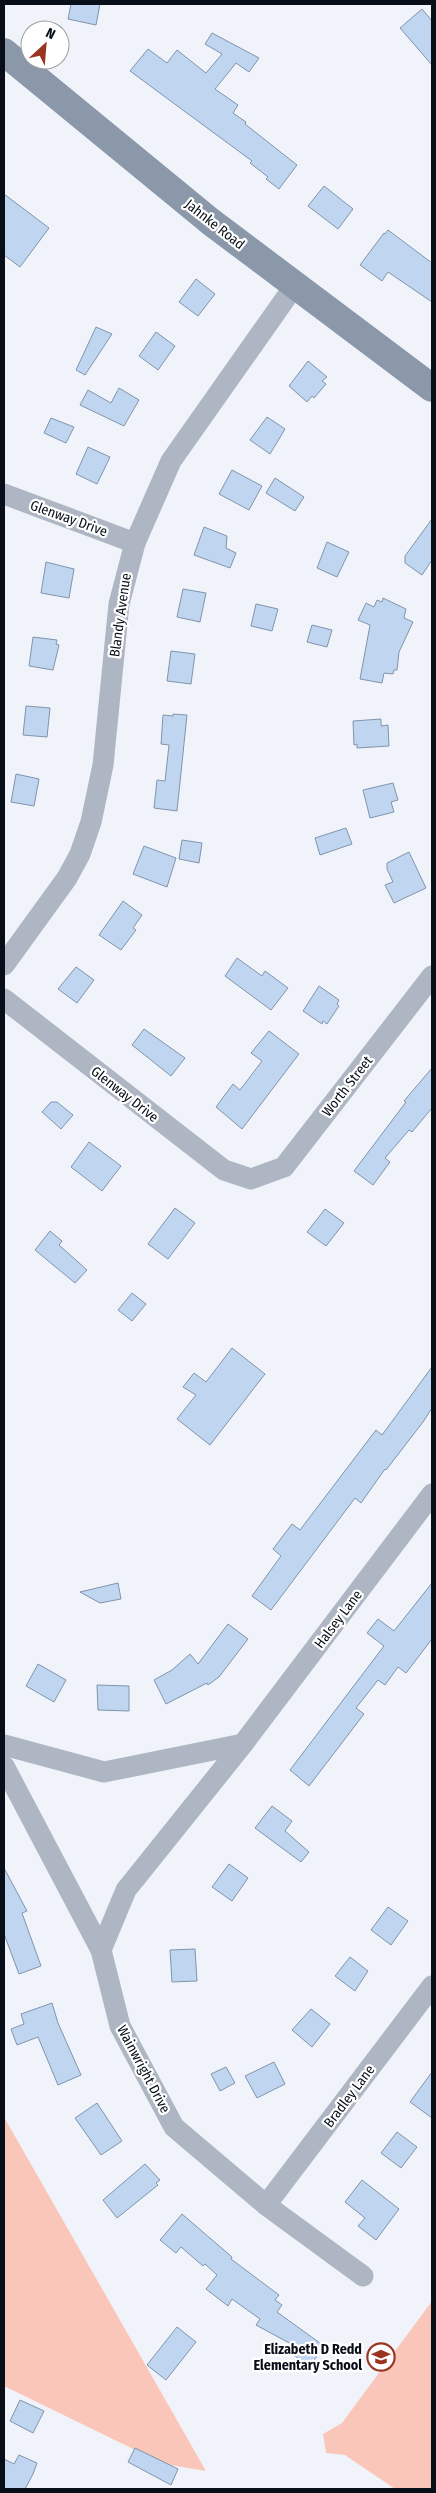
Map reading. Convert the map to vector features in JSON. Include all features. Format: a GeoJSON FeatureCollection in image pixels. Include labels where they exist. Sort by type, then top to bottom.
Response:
{"type":"FeatureCollection","features":[{"type":"Feature","properties":{"kind":"main road","name":"Jahnke Road"},"geometry":{"type":"LineString","coordinates":[[4,52],[188,204],[432,388]]}},
{"type":"Feature","properties":{"kind":"street","name":"Blandy Avenue"},"geometry":{"type":"LineString","coordinates":[[4,965],[67,878],[80,854],[91,822],[103,765],[119,604],[135,543],[171,461],[295,285]]}},
{"type":"Feature","properties":{"kind":"street","name":"Glenway Drive"},"geometry":{"type":"LineString","coordinates":[[4,494],[135,543]]}},
{"type":"Feature","properties":{"kind":"street","name":"Worth Street"},"geometry":{"type":"LineString","coordinates":[[251,1179],[284,1167],[432,976]]}},
{"type":"Feature","properties":{"kind":"street","name":"Glenway Drive"},"geometry":{"type":"LineString","coordinates":[[4,1000],[224,1170],[251,1179]]}},
{"type":"Feature","properties":{"kind":"street","name":"Halsey Lane"},"geometry":{"type":"LineString","coordinates":[[101,1950],[126,1890],[243,1744],[432,1494]]}},
{"type":"Feature","properties":{"kind":"street"},"geometry":{"type":"LineString","coordinates":[[4,1745],[104,1772],[243,1744]]}},
{"type":"Feature","properties":{"kind":"street","name":"Wainwright Drive"},"geometry":{"type":"LineString","coordinates":[[4,1766],[101,1950],[120,2026],[174,2127],[266,2205],[363,2276]]}},
{"type":"Feature","properties":{"kind":"street","name":"Bradley Lane"},"geometry":{"type":"LineString","coordinates":[[266,2205],[432,1986]]}},
{"type":"Feature","properties":{"kind":"shaded area"},"geometry":{"type":"Polygon","coordinates":[[[4,2117],[206,2471],[164,2464],[4,2386],[4,2117]]]}},
{"type":"Feature","properties":{"kind":"shaded area"},"geometry":{"type":"Polygon","coordinates":[[[432,2301],[432,2489],[395,2489],[345,2455],[326,2453],[323,2434],[342,2423],[432,2301]]]}},
{"type":"Feature","properties":{"kind":"building"},"geometry":{"type":"Polygon","coordinates":[[[71,4],[100,4],[96,25],[68,19],[71,4]]]}},
{"type":"Feature","properties":{"kind":"building"},"geometry":{"type":"Polygon","coordinates":[[[422,9],[432,21],[432,65],[400,28],[422,9]]]}},
{"type":"Feature","properties":{"kind":"building"},"geometry":{"type":"Polygon","coordinates":[[[212,33],[259,58],[249,72],[236,63],[215,89],[238,105],[233,113],[297,165],[279,189],[266,179],[268,177],[250,163],[252,161],[130,71],[148,49],[167,63],[177,50],[206,73],[222,54],[205,44],[212,33]]]}},
{"type":"Feature","properties":{"kind":"building"},"geometry":{"type":"Polygon","coordinates":[[[324,186],[353,209],[338,229],[308,206],[324,186]]]}},
{"type":"Feature","properties":{"kind":"building"},"geometry":{"type":"Polygon","coordinates":[[[4,194],[49,228],[20,267],[4,255],[4,194]]]}},
{"type":"Feature","properties":{"kind":"building"},"geometry":{"type":"Polygon","coordinates":[[[388,230],[432,263],[432,302],[388,272],[382,281],[360,265],[388,230]]]}},
{"type":"Feature","properties":{"kind":"building"},"geometry":{"type":"Polygon","coordinates":[[[196,279],[215,294],[198,316],[179,302],[196,279]]]}},
{"type":"Feature","properties":{"kind":"building"},"geometry":{"type":"Polygon","coordinates":[[[96,327],[112,334],[85,375],[76,370],[96,327]]]}},
{"type":"Feature","properties":{"kind":"building"},"geometry":{"type":"Polygon","coordinates":[[[156,332],[175,346],[158,370],[139,356],[156,332]]]}},
{"type":"Feature","properties":{"kind":"building"},"geometry":{"type":"Polygon","coordinates":[[[308,361],[327,377],[322,381],[326,384],[314,398],[312,396],[307,402],[289,386],[308,361]]]}},
{"type":"Feature","properties":{"kind":"building"},"geometry":{"type":"Polygon","coordinates":[[[119,388],[139,400],[124,426],[80,405],[88,390],[111,403],[119,388]]]}},
{"type":"Feature","properties":{"kind":"building"},"geometry":{"type":"Polygon","coordinates":[[[267,417],[285,429],[270,454],[250,440],[267,417]]]}},
{"type":"Feature","properties":{"kind":"building"},"geometry":{"type":"Polygon","coordinates":[[[51,418],[74,427],[66,443],[44,433],[51,418]]]}},
{"type":"Feature","properties":{"kind":"building"},"geometry":{"type":"Polygon","coordinates":[[[88,447],[110,457],[97,484],[76,474],[88,447]]]}},
{"type":"Feature","properties":{"kind":"building"},"geometry":{"type":"Polygon","coordinates":[[[232,470],[262,486],[249,510],[219,494],[232,470]]]}},
{"type":"Feature","properties":{"kind":"building"},"geometry":{"type":"Polygon","coordinates":[[[275,478],[304,497],[295,511],[266,493],[275,478]]]}},
{"type":"Feature","properties":{"kind":"building"},"geometry":{"type":"Polygon","coordinates":[[[432,519],[432,560],[422,575],[405,563],[405,556],[432,519]]]}},
{"type":"Feature","properties":{"kind":"building"},"geometry":{"type":"Polygon","coordinates":[[[204,527],[227,536],[226,548],[236,553],[230,568],[194,555],[204,527]]]}},
{"type":"Feature","properties":{"kind":"building"},"geometry":{"type":"Polygon","coordinates":[[[327,542],[349,552],[337,577],[317,568],[327,542]]]}},
{"type":"Feature","properties":{"kind":"building"},"geometry":{"type":"Polygon","coordinates":[[[46,562],[74,569],[69,598],[41,593],[46,562]]]}},
{"type":"Feature","properties":{"kind":"building"},"geometry":{"type":"Polygon","coordinates":[[[183,589],[206,593],[200,622],[177,617],[183,589]]]}},
{"type":"Feature","properties":{"kind":"building"},"geometry":{"type":"Polygon","coordinates":[[[383,598],[406,609],[404,618],[413,622],[399,652],[397,670],[394,670],[393,674],[384,673],[382,683],[360,679],[370,625],[358,620],[366,603],[374,607],[377,600],[382,602],[383,598]]]}},
{"type":"Feature","properties":{"kind":"building"},"geometry":{"type":"Polygon","coordinates":[[[256,604],[278,609],[272,631],[251,626],[256,604]]]}},
{"type":"Feature","properties":{"kind":"building"},"geometry":{"type":"Polygon","coordinates":[[[312,625],[332,630],[327,647],[307,642],[312,625]]]}},
{"type":"Feature","properties":{"kind":"building"},"geometry":{"type":"Polygon","coordinates":[[[33,637],[57,640],[56,644],[59,645],[53,670],[29,666],[33,637]]]}},
{"type":"Feature","properties":{"kind":"building"},"geometry":{"type":"Polygon","coordinates":[[[171,651],[195,654],[191,684],[167,681],[171,651]]]}},
{"type":"Feature","properties":{"kind":"building"},"geometry":{"type":"Polygon","coordinates":[[[26,706],[50,708],[47,737],[23,735],[26,706]]]}},
{"type":"Feature","properties":{"kind":"building"},"geometry":{"type":"Polygon","coordinates":[[[173,714],[187,715],[177,811],[154,808],[157,780],[165,781],[169,745],[161,744],[163,715],[173,716],[173,714]]]}},
{"type":"Feature","properties":{"kind":"building"},"geometry":{"type":"Polygon","coordinates":[[[381,719],[381,726],[388,725],[389,746],[357,748],[357,744],[354,745],[353,721],[381,719]]]}},
{"type":"Feature","properties":{"kind":"building"},"geometry":{"type":"Polygon","coordinates":[[[16,774],[39,779],[34,806],[11,802],[16,774]]]}},
{"type":"Feature","properties":{"kind":"building"},"geometry":{"type":"Polygon","coordinates":[[[393,783],[398,800],[391,802],[394,812],[370,818],[363,790],[393,783]]]}},
{"type":"Feature","properties":{"kind":"building"},"geometry":{"type":"Polygon","coordinates":[[[346,828],[352,844],[320,855],[315,838],[346,828]]]}},
{"type":"Feature","properties":{"kind":"building"},"geometry":{"type":"Polygon","coordinates":[[[182,840],[202,843],[199,863],[179,859],[182,840]]]}},
{"type":"Feature","properties":{"kind":"building"},"geometry":{"type":"Polygon","coordinates":[[[144,846],[176,858],[167,887],[133,874],[144,846]]]}},
{"type":"Feature","properties":{"kind":"building"},"geometry":{"type":"Polygon","coordinates":[[[409,852],[426,888],[394,903],[385,885],[393,882],[387,869],[387,863],[409,852]]]}},
{"type":"Feature","properties":{"kind":"building"},"geometry":{"type":"Polygon","coordinates":[[[123,901],[142,915],[133,928],[136,930],[121,950],[99,935],[123,901]]]}},
{"type":"Feature","properties":{"kind":"building"},"geometry":{"type":"Polygon","coordinates":[[[237,958],[262,976],[265,971],[288,988],[271,1010],[225,976],[237,958]]]}},
{"type":"Feature","properties":{"kind":"building"},"geometry":{"type":"Polygon","coordinates":[[[76,967],[94,980],[77,1003],[58,989],[76,967]]]}},
{"type":"Feature","properties":{"kind":"building"},"geometry":{"type":"Polygon","coordinates":[[[319,986],[339,1000],[337,1004],[339,1006],[327,1024],[323,1021],[322,1024],[303,1011],[319,986]]]}},
{"type":"Feature","properties":{"kind":"building"},"geometry":{"type":"Polygon","coordinates":[[[144,1029],[185,1058],[171,1076],[132,1045],[144,1029]]]}},
{"type":"Feature","properties":{"kind":"building"},"geometry":{"type":"Polygon","coordinates":[[[269,1031],[299,1054],[242,1129],[216,1107],[233,1084],[240,1090],[262,1061],[251,1053],[269,1031]]]}},
{"type":"Feature","properties":{"kind":"building"},"geometry":{"type":"Polygon","coordinates":[[[432,1068],[432,1108],[412,1132],[409,1130],[385,1158],[390,1162],[373,1185],[354,1171],[406,1102],[404,1101],[432,1068]]]}},
{"type":"Feature","properties":{"kind":"building"},"geometry":{"type":"Polygon","coordinates":[[[51,1102],[57,1102],[73,1115],[61,1129],[42,1112],[51,1102]]]}},
{"type":"Feature","properties":{"kind":"building"},"geometry":{"type":"Polygon","coordinates":[[[89,1142],[121,1166],[102,1191],[71,1167],[89,1142]]]}},
{"type":"Feature","properties":{"kind":"building"},"geometry":{"type":"Polygon","coordinates":[[[175,1208],[195,1223],[168,1259],[148,1244],[175,1208]]]}},
{"type":"Feature","properties":{"kind":"building"},"geometry":{"type":"Polygon","coordinates":[[[325,1209],[344,1223],[326,1246],[307,1232],[325,1209]]]}},
{"type":"Feature","properties":{"kind":"building"},"geometry":{"type":"Polygon","coordinates":[[[50,1231],[62,1241],[59,1245],[87,1270],[75,1283],[35,1250],[50,1231]]]}},
{"type":"Feature","properties":{"kind":"building"},"geometry":{"type":"Polygon","coordinates":[[[132,1293],[146,1304],[132,1321],[118,1310],[132,1293]]]}},
{"type":"Feature","properties":{"kind":"building"},"geometry":{"type":"Polygon","coordinates":[[[232,1348],[265,1374],[210,1445],[177,1419],[196,1395],[183,1387],[194,1373],[206,1382],[232,1348]]]}},
{"type":"Feature","properties":{"kind":"building"},"geometry":{"type":"Polygon","coordinates":[[[432,1367],[432,1408],[423,1422],[385,1469],[361,1503],[355,1498],[271,1610],[252,1596],[281,1556],[273,1549],[292,1524],[300,1530],[376,1430],[382,1435],[432,1367]]]}},
{"type":"Feature","properties":{"kind":"building"},"geometry":{"type":"Polygon","coordinates":[[[118,1583],[121,1599],[100,1603],[80,1592],[118,1583]]]}},
{"type":"Feature","properties":{"kind":"building"},"geometry":{"type":"Polygon","coordinates":[[[432,1583],[432,1639],[406,1673],[398,1667],[385,1685],[378,1680],[356,1708],[364,1714],[309,1786],[290,1770],[384,1646],[367,1633],[378,1619],[394,1631],[432,1583]]]}},
{"type":"Feature","properties":{"kind":"building"},"geometry":{"type":"Polygon","coordinates":[[[228,1624],[248,1639],[219,1677],[208,1685],[207,1683],[166,1704],[154,1680],[172,1670],[190,1654],[198,1664],[228,1624]]]}},
{"type":"Feature","properties":{"kind":"building"},"geometry":{"type":"Polygon","coordinates":[[[38,1664],[66,1680],[54,1702],[26,1686],[38,1664]]]}},
{"type":"Feature","properties":{"kind":"building"},"geometry":{"type":"Polygon","coordinates":[[[97,1685],[129,1686],[129,1711],[98,1710],[97,1685]]]}},
{"type":"Feature","properties":{"kind":"building"},"geometry":{"type":"Polygon","coordinates":[[[272,1806],[292,1821],[285,1831],[309,1852],[301,1862],[255,1828],[272,1806]]]}},
{"type":"Feature","properties":{"kind":"building"},"geometry":{"type":"Polygon","coordinates":[[[229,1864],[248,1878],[232,1901],[212,1887],[229,1864]]]}},
{"type":"Feature","properties":{"kind":"building"},"geometry":{"type":"Polygon","coordinates":[[[4,1868],[27,1911],[22,1913],[41,1966],[19,1974],[4,1934],[4,1868]]]}},
{"type":"Feature","properties":{"kind":"building"},"geometry":{"type":"Polygon","coordinates":[[[388,1907],[408,1921],[391,1945],[371,1930],[388,1907]]]}},
{"type":"Feature","properties":{"kind":"building"},"geometry":{"type":"Polygon","coordinates":[[[195,1949],[197,1981],[172,1982],[170,1950],[195,1949]]]}},
{"type":"Feature","properties":{"kind":"building"},"geometry":{"type":"Polygon","coordinates":[[[350,1957],[368,1971],[355,1991],[335,1976],[350,1957]]]}},
{"type":"Feature","properties":{"kind":"building"},"geometry":{"type":"Polygon","coordinates":[[[52,2003],[58,2023],[81,2075],[58,2085],[38,2037],[17,2045],[11,2029],[24,2024],[21,2014],[52,2003]]]}},
{"type":"Feature","properties":{"kind":"building"},"geometry":{"type":"Polygon","coordinates":[[[311,2009],[330,2024],[312,2047],[292,2030],[311,2009]]]}},
{"type":"Feature","properties":{"kind":"building"},"geometry":{"type":"Polygon","coordinates":[[[274,2062],[285,2084],[257,2098],[245,2076],[274,2062]]]}},
{"type":"Feature","properties":{"kind":"building"},"geometry":{"type":"Polygon","coordinates":[[[226,2067],[235,2083],[220,2091],[211,2074],[226,2067]]]}},
{"type":"Feature","properties":{"kind":"building"},"geometry":{"type":"Polygon","coordinates":[[[432,2072],[432,2118],[410,2102],[432,2072]]]}},
{"type":"Feature","properties":{"kind":"building"},"geometry":{"type":"Polygon","coordinates":[[[97,2103],[122,2141],[101,2155],[75,2118],[97,2103]]]}},
{"type":"Feature","properties":{"kind":"building"},"geometry":{"type":"Polygon","coordinates":[[[397,2132],[417,2147],[401,2168],[381,2153],[397,2132]]]}},
{"type":"Feature","properties":{"kind":"building"},"geometry":{"type":"Polygon","coordinates":[[[145,2164],[160,2180],[156,2183],[158,2185],[117,2218],[103,2200],[145,2164]]]}},
{"type":"Feature","properties":{"kind":"building"},"geometry":{"type":"Polygon","coordinates":[[[362,2180],[399,2209],[376,2240],[358,2226],[365,2218],[345,2202],[362,2180]]]}},
{"type":"Feature","properties":{"kind":"building"},"geometry":{"type":"Polygon","coordinates":[[[182,2214],[232,2257],[231,2259],[279,2295],[275,2300],[282,2305],[277,2312],[324,2346],[310,2366],[286,2350],[291,2344],[256,2325],[260,2319],[232,2299],[228,2306],[206,2289],[217,2275],[205,2264],[203,2266],[181,2247],[176,2253],[160,2240],[182,2214]]]}},
{"type":"Feature","properties":{"kind":"building"},"geometry":{"type":"Polygon","coordinates":[[[177,2327],[196,2342],[166,2380],[147,2365],[177,2327]]]}},
{"type":"Feature","properties":{"kind":"building"},"geometry":{"type":"Polygon","coordinates":[[[20,2400],[44,2411],[33,2433],[10,2421],[20,2400]]]}},
{"type":"Feature","properties":{"kind":"building"},"geometry":{"type":"Polygon","coordinates":[[[135,2448],[178,2469],[171,2485],[128,2462],[135,2448]]]}},
{"type":"Feature","properties":{"kind":"building"},"geometry":{"type":"Polygon","coordinates":[[[19,2455],[37,2463],[33,2474],[25,2489],[4,2489],[4,2459],[14,2464],[19,2455]]]}},
{"type":"Feature","properties":{"kind":"place","name":"Elizabeth D Redd Elementary School"},"geometry":{"type":"Point","coordinates":[381,2357]}}]}
